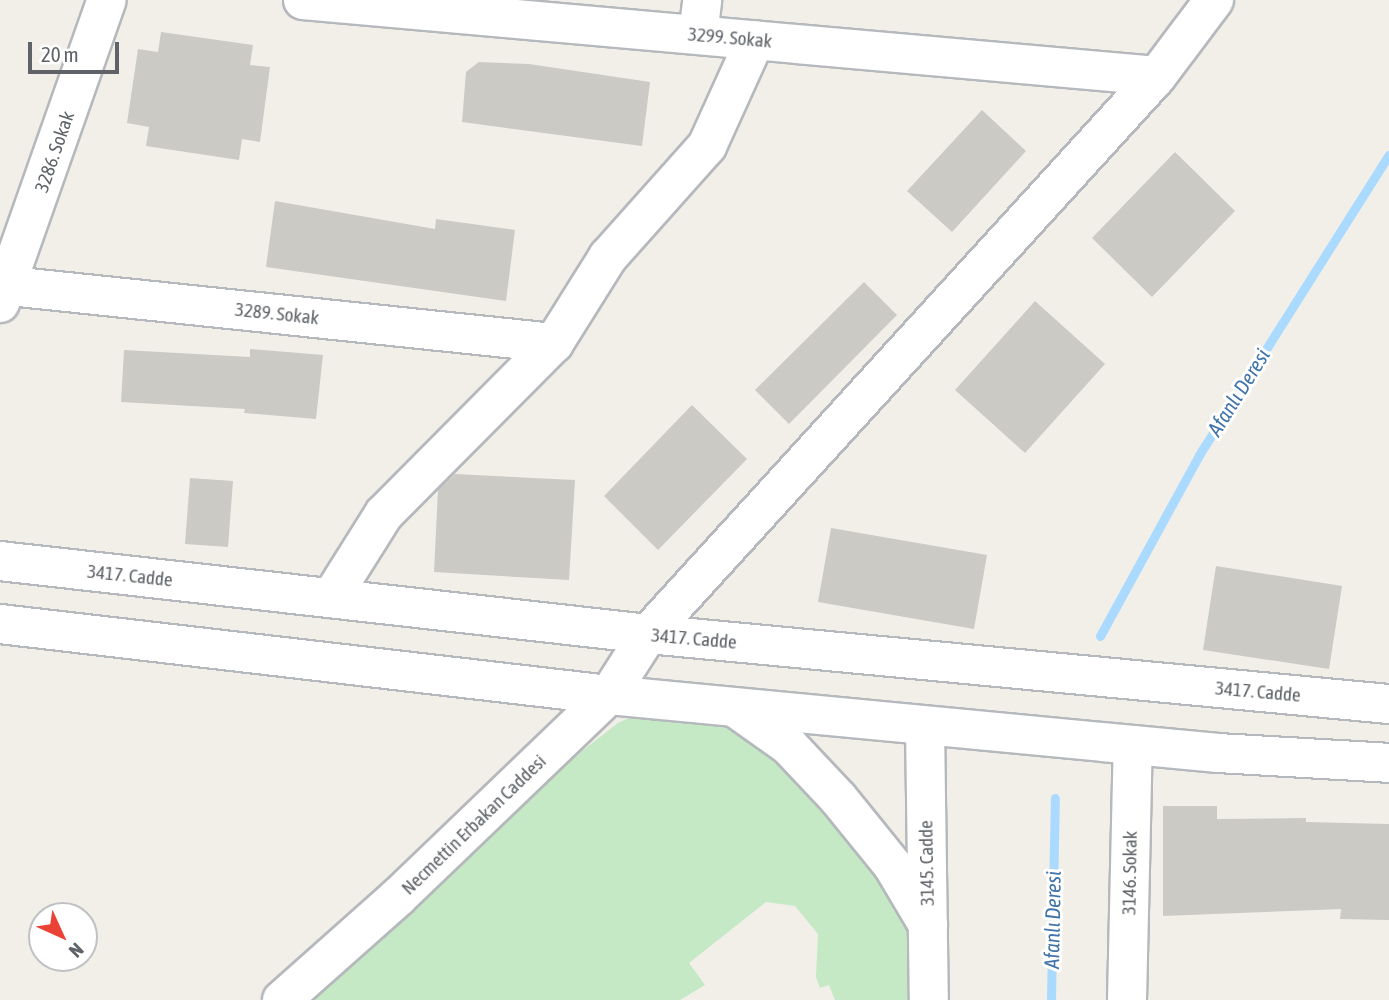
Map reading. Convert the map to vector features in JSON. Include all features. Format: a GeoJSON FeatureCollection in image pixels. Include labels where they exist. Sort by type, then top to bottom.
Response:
{"type":"FeatureCollection","features":[{"type":"Feature","properties":{"kind":"street","name":"3286. Sokak"},"geometry":{"type":"LineString","coordinates":[[3,291],[107,0]]}},
{"type":"Feature","properties":{"kind":"street","name":"3299. Sokak"},"geometry":{"type":"LineString","coordinates":[[303,0],[700,18],[755,40],[1157,76]]}},
{"type":"Feature","properties":{"kind":"street","name":"Necmettin Erbakan Caddesi"},"geometry":{"type":"LineString","coordinates":[[282,1000],[398,897],[609,695],[648,634],[1157,76],[1214,0]]}},
{"type":"Feature","properties":{"kind":"street"},"geometry":{"type":"LineString","coordinates":[[331,598],[384,514],[554,343],[607,257],[707,146],[755,40]]}},
{"type":"Feature","properties":{"kind":"street","name":"3289. Sokak"},"geometry":{"type":"LineString","coordinates":[[3,291],[554,343]]}},
{"type":"Feature","properties":{"kind":"street","name":"3417. Cadde"},"geometry":{"type":"LineString","coordinates":[[0,561],[648,634],[1389,704]]}},
{"type":"Feature","properties":{"kind":"street"},"geometry":{"type":"LineString","coordinates":[[0,624],[736,708],[1133,745],[1389,763]]}},
{"type":"Feature","properties":{"kind":"street"},"geometry":{"type":"LineString","coordinates":[[736,708],[789,746],[838,798],[893,866],[928,925]]}},
{"type":"Feature","properties":{"kind":"street","name":"3145. Cadde"},"geometry":{"type":"LineString","coordinates":[[925,726],[929,1000]]}},
{"type":"Feature","properties":{"kind":"street","name":"3146. Sokak"},"geometry":{"type":"LineString","coordinates":[[1127,1000],[1133,745]]}},
{"type":"Feature","properties":{"kind":"green space"},"geometry":{"type":"Polygon","coordinates":[[[652,707],[730,714],[786,753],[910,913],[910,1000],[835,1000],[829,985],[820,988],[816,977],[818,934],[795,906],[766,902],[689,963],[705,985],[680,1000],[308,1000],[375,944],[551,775],[618,723],[652,707]]]}},
{"type":"Feature","properties":{"kind":"building"},"geometry":{"type":"Polygon","coordinates":[[[161,32],[253,45],[250,65],[270,67],[260,142],[242,139],[239,160],[146,146],[149,127],[127,123],[138,49],[158,52],[161,32]]]}},
{"type":"Feature","properties":{"kind":"building"},"geometry":{"type":"Polygon","coordinates":[[[479,62],[529,64],[650,82],[642,146],[462,122],[466,72],[479,62]]]}},
{"type":"Feature","properties":{"kind":"building"},"geometry":{"type":"Polygon","coordinates":[[[982,110],[1026,151],[952,232],[907,191],[982,110]]]}},
{"type":"Feature","properties":{"kind":"building"},"geometry":{"type":"Polygon","coordinates":[[[1175,152],[1235,211],[1152,297],[1092,238],[1175,152]]]}},
{"type":"Feature","properties":{"kind":"building"},"geometry":{"type":"Polygon","coordinates":[[[275,201],[435,229],[436,219],[515,230],[506,301],[266,267],[275,201]]]}},
{"type":"Feature","properties":{"kind":"building"},"geometry":{"type":"Polygon","coordinates":[[[864,282],[897,315],[789,424],[755,390],[864,282]]]}},
{"type":"Feature","properties":{"kind":"building"},"geometry":{"type":"Polygon","coordinates":[[[1035,301],[1105,364],[1025,453],[955,390],[1035,301]]]}},
{"type":"Feature","properties":{"kind":"building"},"geometry":{"type":"Polygon","coordinates":[[[250,349],[323,355],[316,419],[244,413],[245,409],[121,402],[124,350],[250,357],[250,349]]]}},
{"type":"Feature","properties":{"kind":"building"},"geometry":{"type":"Polygon","coordinates":[[[692,405],[747,459],[658,550],[604,496],[692,405]]]}},
{"type":"Feature","properties":{"kind":"building"},"geometry":{"type":"Polygon","coordinates":[[[455,474],[575,480],[569,580],[434,572],[438,490],[455,474]]]}},
{"type":"Feature","properties":{"kind":"building"},"geometry":{"type":"Polygon","coordinates":[[[190,478],[233,481],[228,547],[185,544],[190,478]]]}},
{"type":"Feature","properties":{"kind":"building"},"geometry":{"type":"Polygon","coordinates":[[[831,528],[987,555],[974,629],[818,602],[831,528]]]}},
{"type":"Feature","properties":{"kind":"building"},"geometry":{"type":"Polygon","coordinates":[[[1216,566],[1342,586],[1329,669],[1203,650],[1216,566]]]}},
{"type":"Feature","properties":{"kind":"building"},"geometry":{"type":"Polygon","coordinates":[[[1163,806],[1217,806],[1217,819],[1306,818],[1306,822],[1389,824],[1389,920],[1340,919],[1341,909],[1163,916],[1163,806]]]}},
{"type":"Feature","properties":{"kind":"waterway","name":"Afanlı Deresi"},"geometry":{"type":"LineString","coordinates":[[1100,636],[1199,455],[1389,155]]}},
{"type":"Feature","properties":{"kind":"waterway","name":"Afanlı Deresi"},"geometry":{"type":"LineString","coordinates":[[1051,1000],[1055,798]]}}]}
